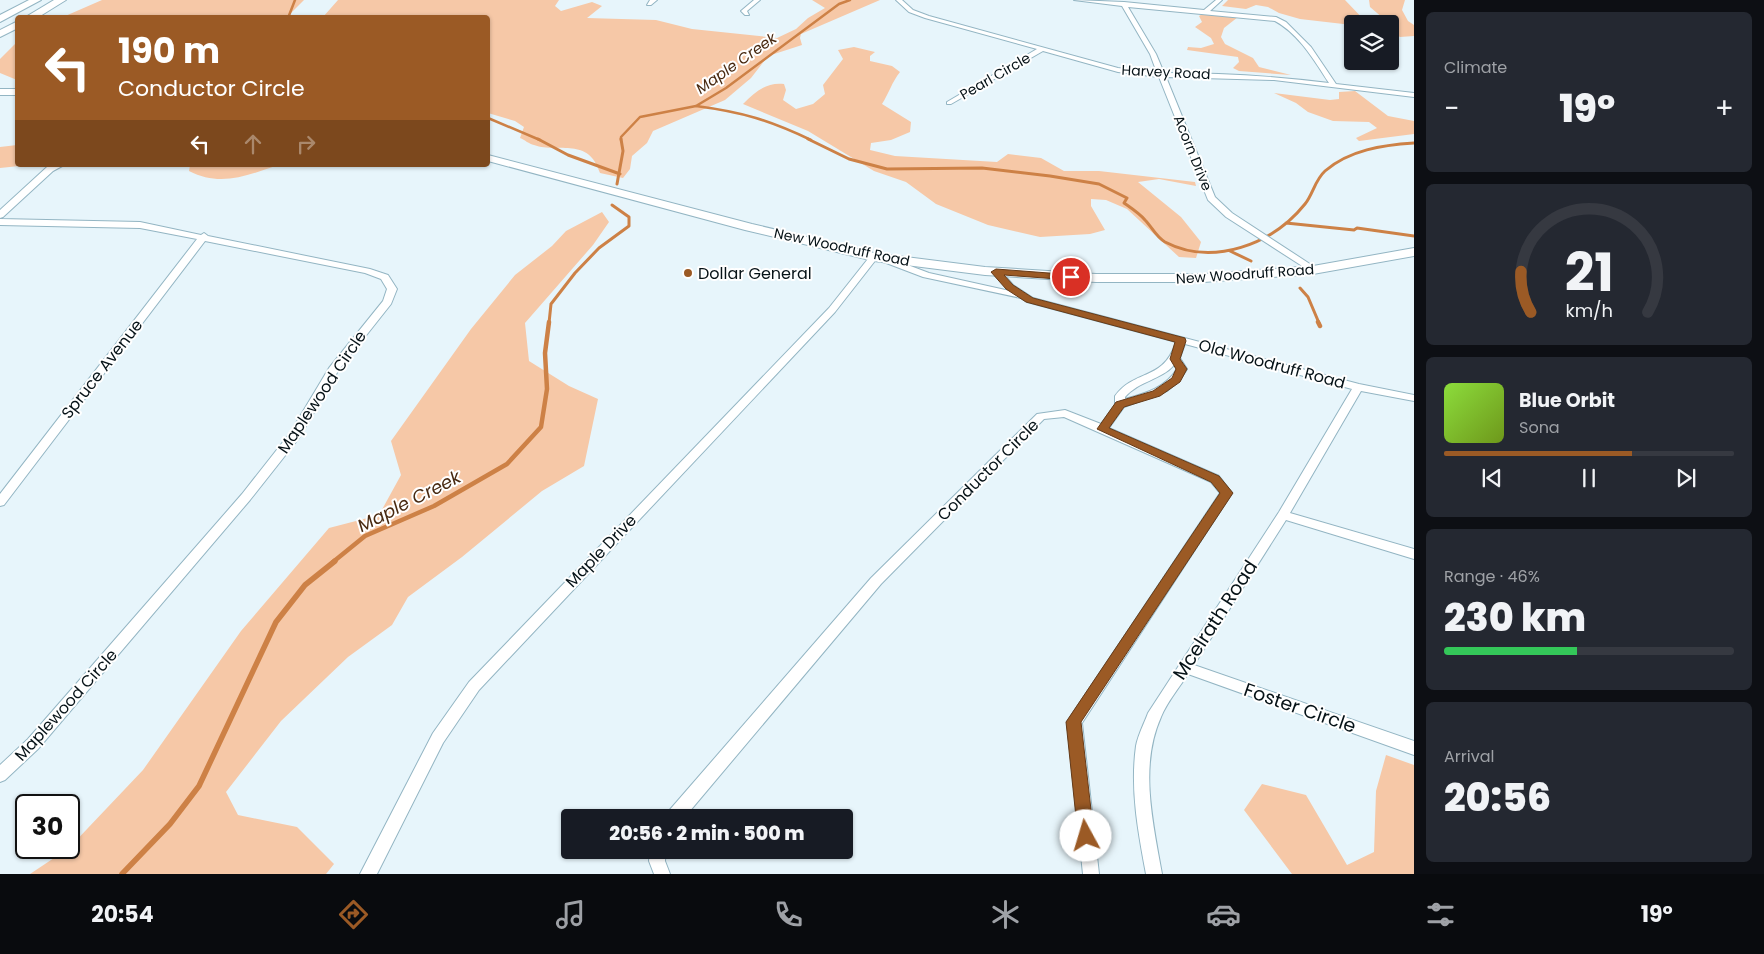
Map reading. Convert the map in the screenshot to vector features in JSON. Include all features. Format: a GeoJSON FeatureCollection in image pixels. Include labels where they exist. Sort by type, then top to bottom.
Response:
{"type":"FeatureCollection","features":[{"type":"Feature","properties":{"kind":"main road"},"geometry":{"type":"LineString","coordinates":[[0,19],[36,0]]}},
{"type":"Feature","properties":{"kind":"main road"},"geometry":{"type":"LineString","coordinates":[[34,15],[61,0]]}},
{"type":"Feature","properties":{"kind":"main road"},"geometry":{"type":"LineString","coordinates":[[0,34],[15,26]]}},
{"type":"Feature","properties":{"kind":"main road"},"geometry":{"type":"LineString","coordinates":[[0,92],[15,92]]}},
{"type":"Feature","properties":{"kind":"main road","name":"New Woodruff Road"},"geometry":{"type":"LineString","coordinates":[[490,159],[758,229],[878,257],[996,272],[1080,278],[1204,278],[1314,270],[1414,252]]}},
{"type":"Feature","properties":{"kind":"street"},"geometry":{"type":"LineString","coordinates":[[747,14],[744,11],[757,0]]}},
{"type":"Feature","properties":{"kind":"street","name":"Harvey Road"},"geometry":{"type":"LineString","coordinates":[[899,0],[904,7],[927,17],[1118,70],[1161,75],[1244,76],[1414,95]]}},
{"type":"Feature","properties":{"kind":"street"},"geometry":{"type":"LineString","coordinates":[[1077,0],[1265,17],[1284,23],[1315,58],[1334,85]]}},
{"type":"Feature","properties":{"kind":"street"},"geometry":{"type":"LineString","coordinates":[[1206,11],[1219,0]]}},
{"type":"Feature","properties":{"kind":"street","name":"Acorn Drive"},"geometry":{"type":"LineString","coordinates":[[1124,4],[1153,54],[1211,198],[1229,215],[1314,270]]}},
{"type":"Feature","properties":{"kind":"street","name":"Pearl Circle"},"geometry":{"type":"LineString","coordinates":[[949,103],[1042,49]]}},
{"type":"Feature","properties":{"kind":"street"},"geometry":{"type":"LineString","coordinates":[[0,215],[50,167]]}},
{"type":"Feature","properties":{"kind":"street","name":"Maplewood Circle"},"geometry":{"type":"LineString","coordinates":[[0,222],[122,224],[204,236],[377,273],[390,282],[392,295],[333,370],[295,435],[246,497],[53,722],[0,775]]}},
{"type":"Feature","properties":{"kind":"street","name":"Spruce Avenue"},"geometry":{"type":"LineString","coordinates":[[0,502],[204,236]]}},
{"type":"Feature","properties":{"kind":"street"},"geometry":{"type":"LineString","coordinates":[[878,257],[926,275],[1022,297]]}},
{"type":"Feature","properties":{"kind":"street","name":"Maple Drive"},"geometry":{"type":"LineString","coordinates":[[368,874],[438,738],[474,686],[832,310],[878,257]]}},
{"type":"Feature","properties":{"kind":"street","name":"Old Woodruff Road"},"geometry":{"type":"LineString","coordinates":[[996,272],[1022,297],[1358,387],[1414,398]]}},
{"type":"Feature","properties":{"kind":"street"},"geometry":{"type":"LineString","coordinates":[[1103,429],[1120,405],[1120,396],[1127,387],[1132,382],[1162,372],[1175,359],[1181,341]]}},
{"type":"Feature","properties":{"kind":"street"},"geometry":{"type":"LineString","coordinates":[[1120,405],[1166,389],[1176,380],[1182,369],[1175,359]]}},
{"type":"Feature","properties":{"kind":"street","name":"Mcelrath Road"},"geometry":{"type":"LineString","coordinates":[[1154,874],[1144,820],[1141,780],[1144,744],[1155,713],[1284,515],[1358,387]]}},
{"type":"Feature","properties":{"kind":"street","name":"Conductor Circle"},"geometry":{"type":"LineString","coordinates":[[681,809],[876,581],[1041,416],[1064,413],[1215,479],[1226,493],[1074,722],[1090,874]]}},
{"type":"Feature","properties":{"kind":"street"},"geometry":{"type":"LineString","coordinates":[[1284,515],[1414,554]]}},
{"type":"Feature","properties":{"kind":"street","name":"Foster Circle"},"geometry":{"type":"LineString","coordinates":[[1186,668],[1414,748]]}},
{"type":"Feature","properties":{"kind":"street"},"geometry":{"type":"LineString","coordinates":[[657,859],[662,874]]}},
{"type":"Feature","properties":{"kind":"shaded area"},"geometry":{"type":"Polygon","coordinates":[[[102,0],[304,0],[289,15],[68,15],[102,0]]]}},
{"type":"Feature","properties":{"kind":"shaded area"},"geometry":{"type":"Polygon","coordinates":[[[338,0],[559,0],[555,6],[561,11],[592,2],[602,6],[587,18],[656,20],[692,29],[777,38],[796,29],[808,18],[825,8],[812,0],[880,0],[801,34],[802,45],[768,56],[751,78],[725,100],[653,131],[647,143],[632,156],[630,169],[623,178],[600,173],[595,162],[588,154],[581,150],[530,144],[520,138],[524,127],[515,121],[490,114],[490,15],[325,15],[338,0]]]}},
{"type":"Feature","properties":{"kind":"shaded area"},"geometry":{"type":"Polygon","coordinates":[[[1228,0],[1345,0],[1359,15],[1344,15],[1344,24],[1300,19],[1279,13],[1268,7],[1256,5],[1246,9],[1222,6],[1228,0]]]}},
{"type":"Feature","properties":{"kind":"shaded area"},"geometry":{"type":"Polygon","coordinates":[[[1369,0],[1405,0],[1402,10],[1408,21],[1414,25],[1414,36],[1399,36],[1399,15],[1379,15],[1370,7],[1369,0]]]}},
{"type":"Feature","properties":{"kind":"shaded area"},"geometry":{"type":"Polygon","coordinates":[[[1204,13],[1238,17],[1224,28],[1221,37],[1225,44],[1253,58],[1259,67],[1291,75],[1239,71],[1233,68],[1239,62],[1238,57],[1187,50],[1188,47],[1201,48],[1214,44],[1211,38],[1195,27],[1202,22],[1199,16],[1204,13]]]}},
{"type":"Feature","properties":{"kind":"shaded area"},"geometry":{"type":"Polygon","coordinates":[[[15,44],[15,79],[0,73],[0,59],[15,44]]]}},
{"type":"Feature","properties":{"kind":"shaded area"},"geometry":{"type":"Polygon","coordinates":[[[854,47],[875,52],[870,56],[870,61],[892,66],[900,72],[882,104],[911,122],[910,132],[891,140],[871,143],[870,150],[895,156],[997,162],[1008,154],[1041,158],[1064,171],[1099,171],[1195,182],[1196,186],[1159,179],[1138,182],[1181,217],[1201,242],[1196,258],[1179,257],[1127,209],[1106,200],[1091,199],[1091,206],[1105,230],[1090,234],[1040,237],[988,225],[936,204],[906,182],[874,171],[808,131],[743,104],[766,86],[784,84],[786,90],[783,100],[796,109],[813,104],[825,94],[823,85],[843,59],[838,50],[854,47]]]}},
{"type":"Feature","properties":{"kind":"shaded area"},"geometry":{"type":"Polygon","coordinates":[[[1355,91],[1388,116],[1414,121],[1414,134],[1359,141],[1356,138],[1377,128],[1369,122],[1333,121],[1308,112],[1296,103],[1274,93],[1330,100],[1339,99],[1339,92],[1355,91]]]}},
{"type":"Feature","properties":{"kind":"shaded area"},"geometry":{"type":"Polygon","coordinates":[[[15,145],[15,166],[0,168],[0,147],[15,145]]]}},
{"type":"Feature","properties":{"kind":"shaded area"},"geometry":{"type":"Polygon","coordinates":[[[190,167],[272,167],[244,176],[222,179],[200,176],[189,171],[190,167]]]}},
{"type":"Feature","properties":{"kind":"shaded area"},"geometry":{"type":"Polygon","coordinates":[[[602,212],[609,222],[593,245],[525,323],[529,361],[569,386],[598,399],[584,466],[542,491],[462,557],[408,597],[392,625],[348,657],[281,721],[226,792],[238,815],[297,827],[334,864],[326,874],[30,874],[52,859],[80,859],[80,836],[143,770],[241,631],[329,528],[379,515],[401,475],[391,441],[471,329],[515,275],[552,246],[566,231],[602,212]]]}},
{"type":"Feature","properties":{"kind":"shaded area"},"geometry":{"type":"Polygon","coordinates":[[[1386,755],[1414,765],[1414,874],[1292,874],[1244,810],[1262,784],[1306,795],[1347,865],[1374,852],[1376,791],[1386,755]]]}},
{"type":"Feature","properties":{"kind":"waterway"},"geometry":{"type":"LineString","coordinates":[[289,15],[295,0]]}},
{"type":"Feature","properties":{"kind":"waterway","name":"Maple Creek"},"geometry":{"type":"LineString","coordinates":[[696,106],[726,88],[839,4],[850,0]]}},
{"type":"Feature","properties":{"kind":"waterway","name":"Maple Creek"},"geometry":{"type":"LineString","coordinates":[[621,139],[640,117],[696,106]]}},
{"type":"Feature","properties":{"kind":"waterway"},"geometry":{"type":"LineString","coordinates":[[696,106],[755,118],[811,140]]}},
{"type":"Feature","properties":{"kind":"waterway"},"geometry":{"type":"LineString","coordinates":[[490,119],[539,140]]}},
{"type":"Feature","properties":{"kind":"waterway","name":"Maple Creek"},"geometry":{"type":"LineString","coordinates":[[619,174],[623,151],[621,139]]}},
{"type":"Feature","properties":{"kind":"waterway"},"geometry":{"type":"LineString","coordinates":[[808,139],[849,159],[887,169],[982,168],[1099,184],[1127,198],[1124,203],[1140,215],[1165,242],[1183,249],[1203,252],[1222,252],[1241,247],[1259,240],[1276,230],[1292,218],[1305,204],[1325,171],[1345,158],[1379,147],[1414,143]]}},
{"type":"Feature","properties":{"kind":"waterway"},"geometry":{"type":"LineString","coordinates":[[539,140],[568,155],[619,174]]}},
{"type":"Feature","properties":{"kind":"waterway","name":"Maple Creek"},"geometry":{"type":"LineString","coordinates":[[617,184],[619,174]]}},
{"type":"Feature","properties":{"kind":"waterway","name":"Maple Creek"},"geometry":{"type":"LineString","coordinates":[[549,323],[551,304],[575,273],[599,248],[629,226],[629,217],[612,205]]}},
{"type":"Feature","properties":{"kind":"waterway"},"geometry":{"type":"LineString","coordinates":[[1286,223],[1354,230],[1357,228],[1414,236]]}},
{"type":"Feature","properties":{"kind":"waterway"},"geometry":{"type":"LineString","coordinates":[[1230,251],[1251,261]]}},
{"type":"Feature","properties":{"kind":"waterway"},"geometry":{"type":"LineString","coordinates":[[1300,288],[1308,297],[1319,323]]}},
{"type":"Feature","properties":{"kind":"waterway","name":"Maple Creek"},"geometry":{"type":"LineString","coordinates":[[333,562],[365,536],[434,506],[507,464],[541,427],[547,389],[545,353],[549,322]]}},
{"type":"Feature","properties":{"kind":"waterway"},"geometry":{"type":"LineString","coordinates":[[1318,322],[1320,326]]}},
{"type":"Feature","properties":{"kind":"waterway","name":"Maple Creek"},"geometry":{"type":"LineString","coordinates":[[122,874],[170,824],[199,786],[276,622],[305,585],[335,561]]}},
{"type":"Feature","properties":{"kind":"place","name":"Dollar General"},"geometry":{"type":"Point","coordinates":[688,273]}},
{"type":"Feature","properties":{"kind":"route"},"geometry":{"type":"LineString","coordinates":[[1071,277],[996,272],[1022,297],[1030,300],[1181,341],[1175,359],[1182,369],[1176,380],[1157,394],[1120,405],[1103,429],[1215,479],[1226,493],[1074,722],[1086,836]]}}]}
